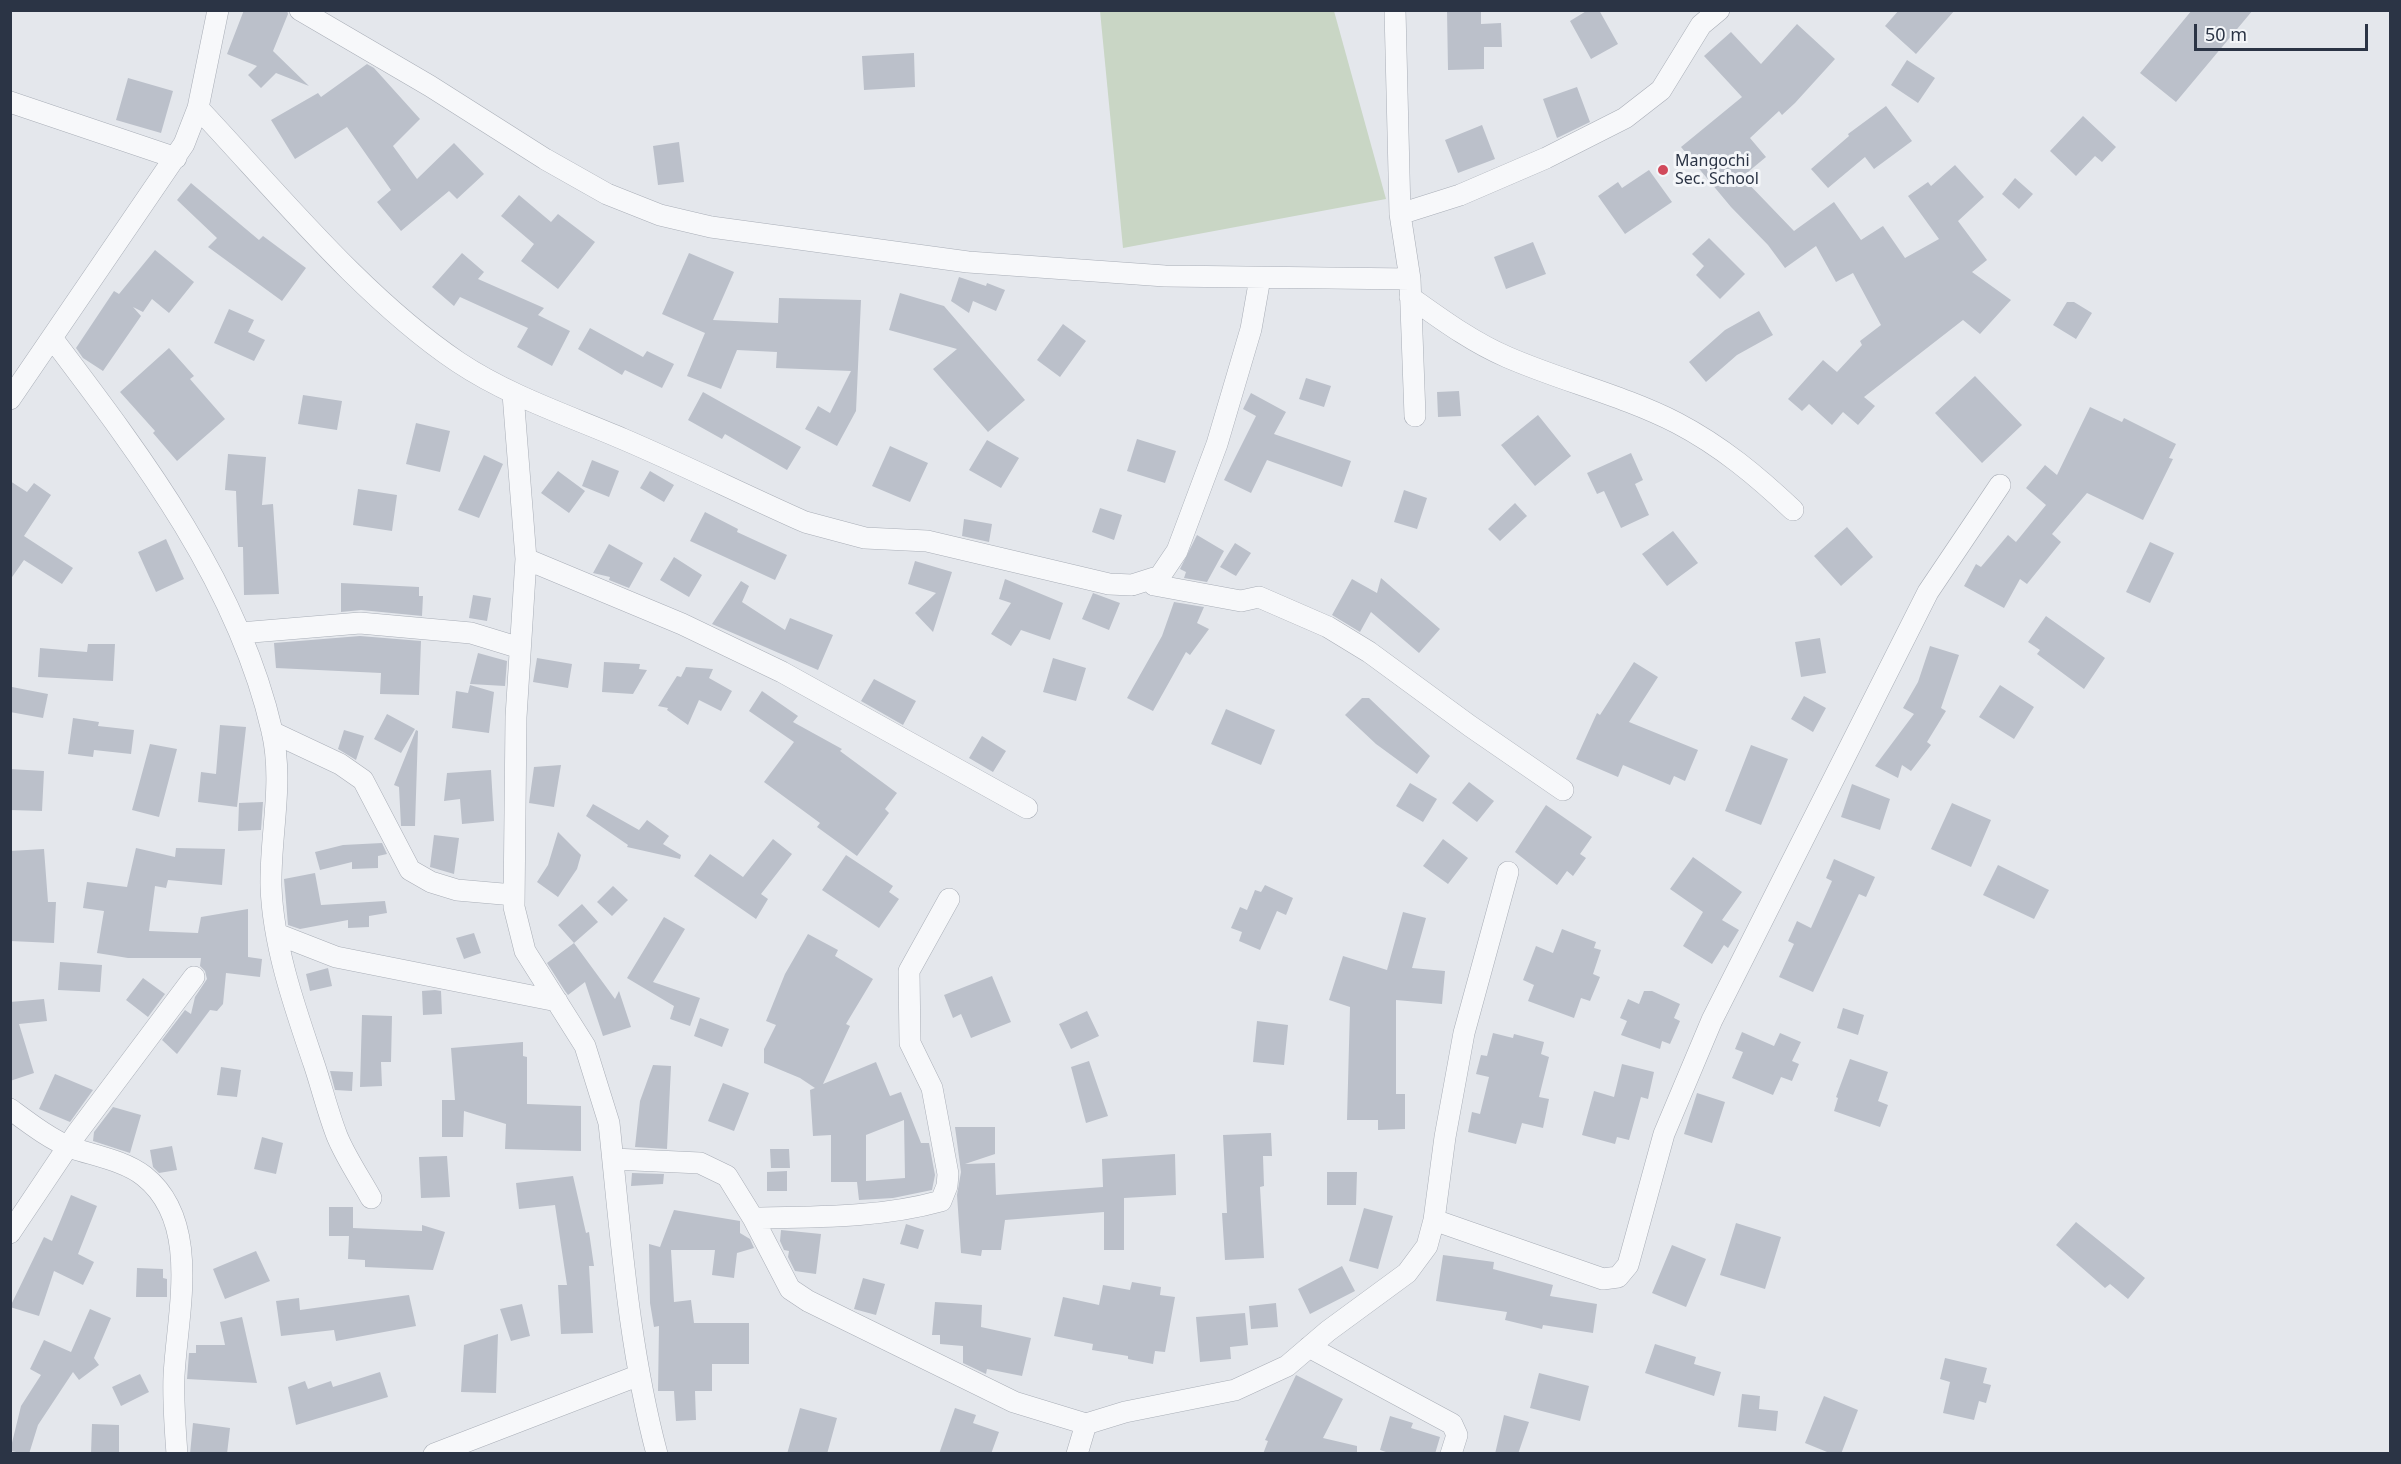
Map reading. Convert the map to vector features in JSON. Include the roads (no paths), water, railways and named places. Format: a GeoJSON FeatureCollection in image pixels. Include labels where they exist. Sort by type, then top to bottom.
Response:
{"type":"FeatureCollection","features":[{"type":"Feature","properties":{"kind":"street"},"geometry":{"type":"LineString","coordinates":[[10,399],[176,158],[198,108],[218,10]]}},
{"type":"Feature","properties":{"kind":"street"},"geometry":{"type":"LineString","coordinates":[[300,10],[430,86],[545,159],[607,194],[660,215],[711,227],[968,262],[1165,276],[1260,278],[1410,288],[1475,341],[1507,357],[1641,406],[1684,428],[1755,473],[1793,510]]}},
{"type":"Feature","properties":{"kind":"street"},"geometry":{"type":"LineString","coordinates":[[1395,10],[1400,214],[1410,288],[1415,416]]}},
{"type":"Feature","properties":{"kind":"street"},"geometry":{"type":"LineString","coordinates":[[1400,214],[1460,195],[1535,163],[1624,118],[1661,90],[1701,25],[1719,10]]}},
{"type":"Feature","properties":{"kind":"street"},"geometry":{"type":"LineString","coordinates":[[10,102],[176,158]]}},
{"type":"Feature","properties":{"kind":"street"},"geometry":{"type":"LineString","coordinates":[[198,108],[352,272],[405,322],[457,361],[513,394],[621,438],[805,522],[832,531],[865,538],[927,541],[1109,584],[1132,585],[1154,579],[1154,585]]}},
{"type":"Feature","properties":{"kind":"street"},"geometry":{"type":"LineString","coordinates":[[1154,585],[1177,551],[1217,444],[1251,329],[1260,278]]}},
{"type":"Feature","properties":{"kind":"street"},"geometry":{"type":"LineString","coordinates":[[52,338],[111,415],[193,541],[240,633],[272,732],[278,780],[272,885],[278,934],[296,1010],[338,1137],[371,1198]]}},
{"type":"Feature","properties":{"kind":"street"},"geometry":{"type":"LineString","coordinates":[[513,394],[526,559],[516,717],[514,896],[518,930],[525,951],[585,1046],[604,1103],[613,1159],[628,1316],[638,1376],[657,1454]]}},
{"type":"Feature","properties":{"kind":"street"},"geometry":{"type":"LineString","coordinates":[[1434,1220],[1603,1279],[1618,1276],[1628,1265],[1664,1134],[1712,1020],[1928,592],[2000,485]]}},
{"type":"Feature","properties":{"kind":"street"},"geometry":{"type":"LineString","coordinates":[[526,559],[682,624],[782,672],[1027,808]]}},
{"type":"Feature","properties":{"kind":"street"},"geometry":{"type":"LineString","coordinates":[[1154,585],[1241,601],[1259,597],[1328,627],[1369,652],[1563,790]]}},
{"type":"Feature","properties":{"kind":"street"},"geometry":{"type":"LineString","coordinates":[[240,633],[360,622],[471,633],[520,648]]}},
{"type":"Feature","properties":{"kind":"street"},"geometry":{"type":"LineString","coordinates":[[272,732],[340,764],[363,780],[410,870],[431,882],[457,890],[514,896]]}},
{"type":"Feature","properties":{"kind":"street"},"geometry":{"type":"LineString","coordinates":[[613,1159],[700,1163],[727,1176],[753,1218],[790,1289],[808,1301],[1014,1402],[1086,1424],[1125,1412],[1235,1390],[1287,1366],[1407,1273],[1427,1246],[1434,1220],[1445,1137],[1464,1033],[1508,872]]}},
{"type":"Feature","properties":{"kind":"street"},"geometry":{"type":"LineString","coordinates":[[753,1218],[835,1216],[909,1210],[941,1201],[947,1186],[948,1174],[932,1088],[910,1043],[909,971],[949,898]]}},
{"type":"Feature","properties":{"kind":"street"},"geometry":{"type":"LineString","coordinates":[[278,934],[336,957],[557,1001]]}},
{"type":"Feature","properties":{"kind":"street"},"geometry":{"type":"LineString","coordinates":[[10,1233],[134,1055],[194,977]]}},
{"type":"Feature","properties":{"kind":"street"},"geometry":{"type":"LineString","coordinates":[[10,1109],[69,1147],[128,1167],[144,1176],[166,1201],[173,1219],[182,1267],[174,1396],[177,1454]]}},
{"type":"Feature","properties":{"kind":"street"},"geometry":{"type":"LineString","coordinates":[[1309,1347],[1452,1424],[1457,1435],[1451,1454]]}},
{"type":"Feature","properties":{"kind":"street"},"geometry":{"type":"LineString","coordinates":[[434,1454],[638,1376]]}},
{"type":"Feature","properties":{"kind":"street"},"geometry":{"type":"LineString","coordinates":[[1077,1454],[1086,1424]]}},
{"type":"Feature","properties":{"kind":"place","name":"Mangochi Sec. School"},"geometry":{"type":"Point","coordinates":[1663,170]}}]}
